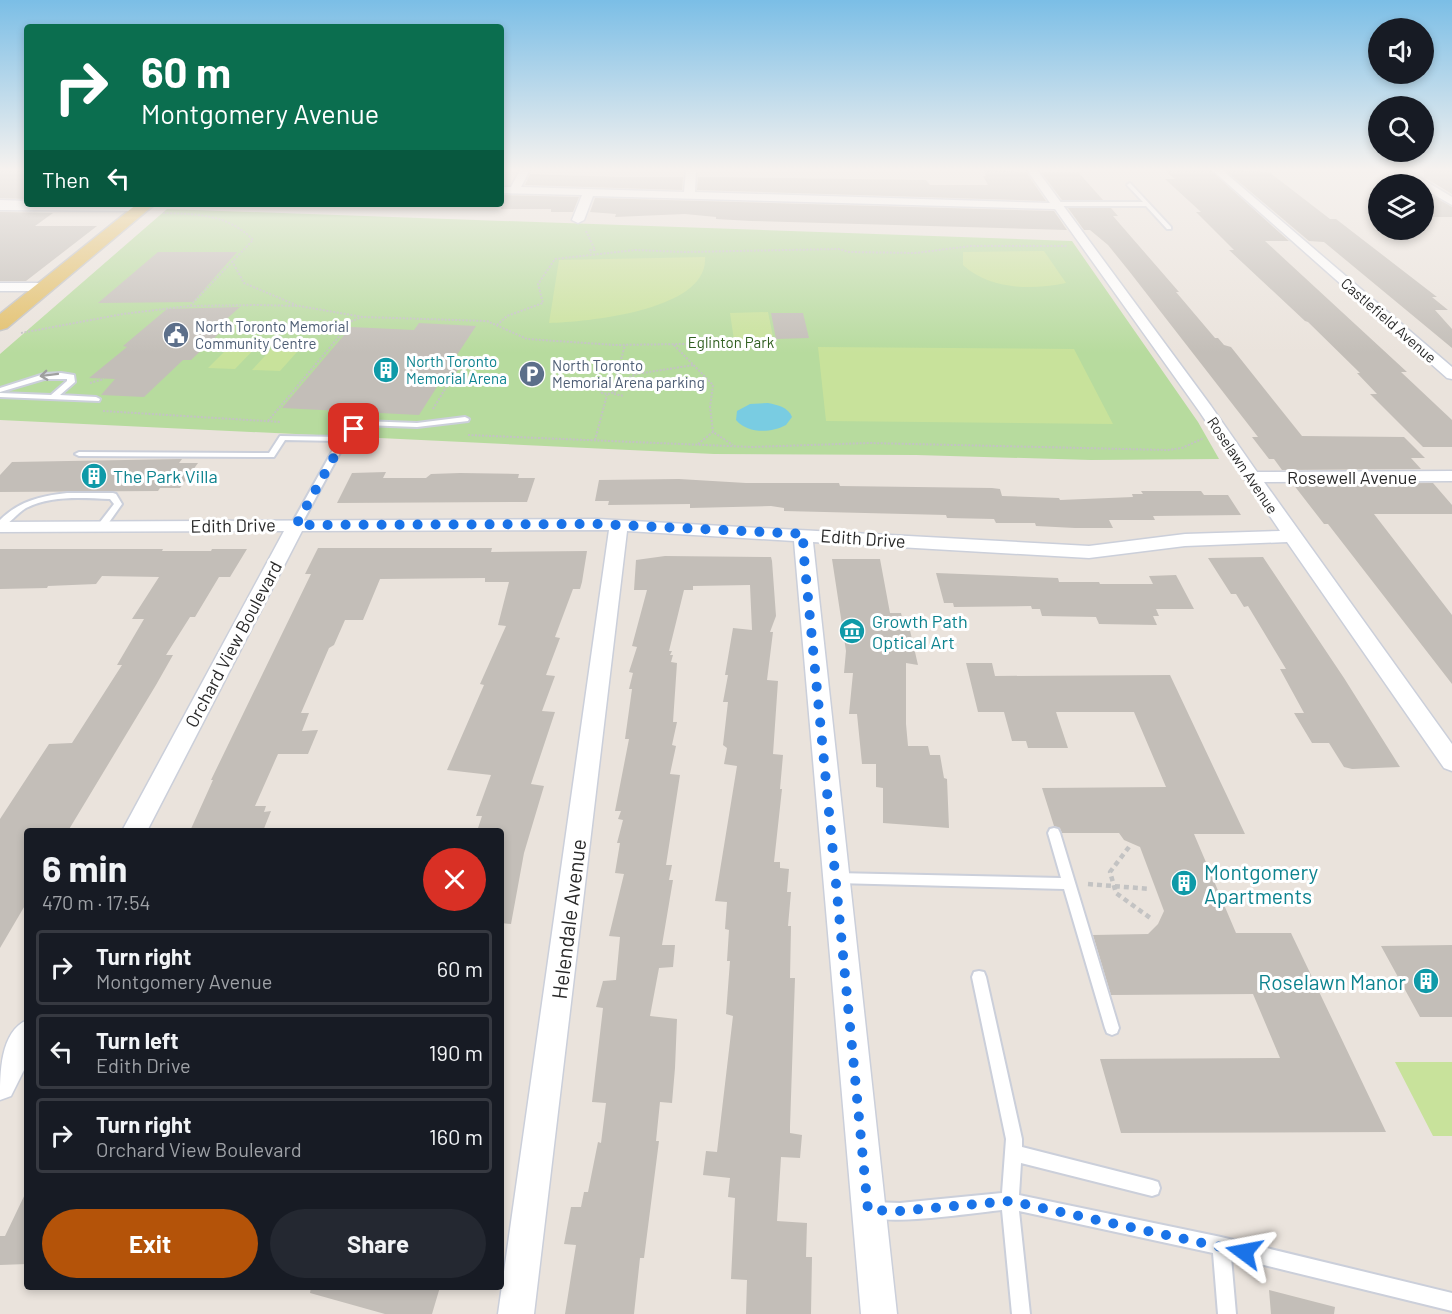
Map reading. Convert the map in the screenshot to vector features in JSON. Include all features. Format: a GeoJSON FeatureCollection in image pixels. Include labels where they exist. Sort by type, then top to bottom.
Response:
{"type":"FeatureCollection","features":[{"type":"Feature","properties":{"kind":"main road"},"geometry":{"type":"LineString","coordinates":[[7,330],[46,287],[119,231]]}},
{"type":"Feature","properties":{"kind":"street","name":"Roselawn Avenue"},"geometry":{"type":"LineString","coordinates":[[1075,231],[1206,409],[1251,477],[1452,762]]}},
{"type":"Feature","properties":{"kind":"street","name":"Castlefield Avenue"},"geometry":{"type":"LineString","coordinates":[[1287,231],[1452,375]]}},
{"type":"Feature","properties":{"kind":"street"},"geometry":{"type":"LineString","coordinates":[[0,286],[46,287]]}},
{"type":"Feature","properties":{"kind":"street","name":"Rosewell Avenue"},"geometry":{"type":"LineString","coordinates":[[1251,477],[1452,476]]}},
{"type":"Feature","properties":{"kind":"street","name":"Orchard View Boulevard"},"geometry":{"type":"LineString","coordinates":[[136,828],[296,525]]}},
{"type":"Feature","properties":{"kind":"street","name":"Edith Drive"},"geometry":{"type":"LineString","coordinates":[[0,526],[619,525],[1089,552],[1185,540],[1293,536]]}},
{"type":"Feature","properties":{"kind":"street","name":"Helendale Avenue"},"geometry":{"type":"LineString","coordinates":[[516,1314],[619,525]]}},
{"type":"Feature","properties":{"kind":"street"},"geometry":{"type":"LineString","coordinates":[[804,534],[803,547],[834,878],[879,1314]]}},
{"type":"Feature","properties":{"kind":"street"},"geometry":{"type":"LineString","coordinates":[[0,1085],[24,1040]]}},
{"type":"Feature","properties":{"kind":"lane"},"geometry":{"type":"LineString","coordinates":[[0,392],[42,375],[58,373],[71,376],[71,382],[53,397]]}},
{"type":"Feature","properties":{"kind":"lane"},"geometry":{"type":"LineString","coordinates":[[0,392],[96,399]]}},
{"type":"Feature","properties":{"kind":"lane","name":"Orchard View Boulevard"},"geometry":{"type":"LineString","coordinates":[[296,525],[346,439],[361,423],[417,425],[465,419]]}},
{"type":"Feature","properties":{"kind":"lane"},"geometry":{"type":"LineString","coordinates":[[79,454],[271,455],[283,438],[346,439]]}},
{"type":"Feature","properties":{"kind":"lane"},"geometry":{"type":"LineString","coordinates":[[0,526],[8,515],[43,497],[113,496],[118,504],[102,526]]}},
{"type":"Feature","properties":{"kind":"lane"},"geometry":{"type":"LineString","coordinates":[[1054,833],[1112,1028]]}},
{"type":"Feature","properties":{"kind":"lane"},"geometry":{"type":"LineString","coordinates":[[834,878],[1069,884]]}},
{"type":"Feature","properties":{"kind":"lane"},"geometry":{"type":"LineString","coordinates":[[979,977],[1014,1139],[1010,1201],[1021,1314]]}},
{"type":"Feature","properties":{"kind":"lane"},"geometry":{"type":"LineString","coordinates":[[1013,1153],[1152,1188]]}},
{"type":"Feature","properties":{"kind":"lane"},"geometry":{"type":"LineString","coordinates":[[868,1210],[900,1211],[1010,1201],[1221,1246],[1452,1302]]}},
{"type":"Feature","properties":{"kind":"lane"},"geometry":{"type":"LineString","coordinates":[[1221,1246],[1227,1314]]}},
{"type":"Feature","properties":{"kind":"path"},"geometry":{"type":"LineString","coordinates":[[188,308],[253,240],[246,231]]}},
{"type":"Feature","properties":{"kind":"path"},"geometry":{"type":"LineString","coordinates":[[591,240],[595,250],[590,250],[591,253]]}},
{"type":"Feature","properties":{"kind":"path"},"geometry":{"type":"LineString","coordinates":[[497,325],[507,316],[543,303],[538,284],[555,260],[591,253],[839,249],[849,252],[915,252],[971,246],[1077,246]]}},
{"type":"Feature","properties":{"kind":"path"},"geometry":{"type":"LineString","coordinates":[[232,261],[244,283],[299,306]]}},
{"type":"Feature","properties":{"kind":"path"},"geometry":{"type":"LineString","coordinates":[[7,330],[123,314],[188,308],[299,306],[363,316],[487,321],[526,339],[625,345],[734,339]]}},
{"type":"Feature","properties":{"kind":"path"},"geometry":{"type":"LineString","coordinates":[[268,421],[352,321],[363,316]]}},
{"type":"Feature","properties":{"kind":"path"},"geometry":{"type":"LineString","coordinates":[[674,344],[713,385],[710,407],[713,432],[734,446]]}},
{"type":"Feature","properties":{"kind":"path"},"geometry":{"type":"LineString","coordinates":[[611,394],[617,387],[614,386],[625,345]]}},
{"type":"Feature","properties":{"kind":"path"},"geometry":{"type":"LineString","coordinates":[[577,388],[598,389],[614,386],[636,374],[694,365]]}},
{"type":"Feature","properties":{"kind":"path"},"geometry":{"type":"LineString","coordinates":[[432,410],[453,376],[459,377],[464,367],[460,367]]}},
{"type":"Feature","properties":{"kind":"path"},"geometry":{"type":"LineString","coordinates":[[598,389],[606,395],[624,396]]}},
{"type":"Feature","properties":{"kind":"path"},"geometry":{"type":"LineString","coordinates":[[595,440],[606,395]]}},
{"type":"Feature","properties":{"kind":"path"},"geometry":{"type":"LineString","coordinates":[[101,411],[289,423]]}},
{"type":"Feature","properties":{"kind":"path"},"geometry":{"type":"LineString","coordinates":[[698,444],[713,432]]}},
{"type":"Feature","properties":{"kind":"path"},"geometry":{"type":"LineString","coordinates":[[465,435],[734,446],[869,443],[1168,450],[1182,448],[1199,439],[1209,437]]}},
{"type":"Feature","properties":{"kind":"path"},"geometry":{"type":"LineString","coordinates":[[1129,847],[1110,872],[1114,887],[1116,893],[1153,920]]}},
{"type":"Feature","properties":{"kind":"path"},"geometry":{"type":"LineString","coordinates":[[1069,884],[1107,884],[1114,887],[1149,889]]}},
{"type":"Feature","properties":{"kind":"green space","name":"Eglinton Park"},"geometry":{"type":"Polygon","coordinates":[[[141,231],[798,231],[1072,241],[1198,422],[1219,459],[1091,460],[916,455],[714,454],[0,420],[0,354],[141,231]]]}},
{"type":"Feature","properties":{"kind":"green space"},"geometry":{"type":"Polygon","coordinates":[[[1044,251],[1066,283],[1039,287],[998,284],[963,265],[963,252],[1044,251]]]}},
{"type":"Feature","properties":{"kind":"green space"},"geometry":{"type":"Polygon","coordinates":[[[705,257],[701,275],[688,290],[667,301],[616,316],[549,323],[559,260],[705,257]]]}},
{"type":"Feature","properties":{"kind":"green space"},"geometry":{"type":"Polygon","coordinates":[[[768,312],[775,346],[735,347],[730,313],[768,312]]]}},
{"type":"Feature","properties":{"kind":"green space"},"geometry":{"type":"Polygon","coordinates":[[[236,340],[262,341],[235,369],[208,368],[236,340]]]}},
{"type":"Feature","properties":{"kind":"green space"},"geometry":{"type":"Polygon","coordinates":[[[278,342],[305,343],[280,371],[252,370],[278,342]]]}},
{"type":"Feature","properties":{"kind":"green space"},"geometry":{"type":"Polygon","coordinates":[[[818,347],[1074,349],[1113,424],[826,421],[818,347]]]}},
{"type":"Feature","properties":{"kind":"green space"},"geometry":{"type":"Polygon","coordinates":[[[1395,1062],[1452,1062],[1452,1136],[1433,1136],[1395,1062]]]}},
{"type":"Feature","properties":{"kind":"water"},"geometry":{"type":"Polygon","coordinates":[[[768,403],[788,411],[792,417],[786,425],[774,430],[760,431],[747,428],[736,420],[737,411],[750,404],[768,403]]]}},
{"type":"Feature","properties":{"kind":"building"},"geometry":{"type":"Polygon","coordinates":[[[0,231],[90,231],[26,281],[0,281],[0,231]]]}},
{"type":"Feature","properties":{"kind":"building"},"geometry":{"type":"Polygon","coordinates":[[[1092,231],[1126,231],[1215,338],[1231,347],[1302,436],[1404,437],[1425,458],[1411,458],[1421,469],[1282,470],[1274,459],[1269,459],[1252,437],[1258,437],[1108,245],[1092,231]]]}},
{"type":"Feature","properties":{"kind":"building"},"geometry":{"type":"Polygon","coordinates":[[[1215,231],[1278,231],[1289,241],[1265,241],[1407,372],[1401,372],[1452,420],[1452,447],[1423,447],[1370,394],[1377,394],[1357,373],[1360,373],[1229,250],[1234,250],[1215,231]]]}},
{"type":"Feature","properties":{"kind":"building"},"geometry":{"type":"Polygon","coordinates":[[[1298,231],[1352,231],[1437,297],[1432,297],[1448,310],[1435,310],[1452,329],[1452,348],[1324,242],[1309,241],[1298,231]]]}},
{"type":"Feature","properties":{"kind":"building"},"geometry":{"type":"Polygon","coordinates":[[[158,252],[237,252],[193,302],[98,303],[158,252]]]}},
{"type":"Feature","properties":{"kind":"building"},"geometry":{"type":"Polygon","coordinates":[[[240,307],[221,324],[228,325],[191,360],[183,360],[144,397],[101,395],[115,379],[89,378],[127,347],[123,346],[167,309],[240,307]]]}},
{"type":"Feature","properties":{"kind":"building"},"geometry":{"type":"Polygon","coordinates":[[[771,313],[803,313],[809,338],[776,339],[771,313]]]}},
{"type":"Feature","properties":{"kind":"building","name":"North Toronto Memorial Arena"},"geometry":{"type":"Polygon","coordinates":[[[419,323],[476,326],[455,358],[463,362],[456,373],[442,379],[419,415],[282,408],[351,327],[414,330],[419,323]]]}},
{"type":"Feature","properties":{"kind":"building","name":"The Park Villa"},"geometry":{"type":"Polygon","coordinates":[[[182,459],[179,463],[198,463],[180,488],[160,488],[158,491],[0,492],[0,475],[12,462],[182,459]]]}},
{"type":"Feature","properties":{"kind":"building"},"geometry":{"type":"Polygon","coordinates":[[[386,472],[383,478],[426,478],[431,474],[460,473],[519,474],[518,478],[535,478],[527,502],[337,503],[352,473],[386,472]]]}},
{"type":"Feature","properties":{"kind":"building"},"geometry":{"type":"Polygon","coordinates":[[[679,479],[746,483],[839,483],[840,486],[992,488],[1000,489],[1002,496],[1059,498],[1060,500],[1133,497],[1132,494],[1143,494],[1141,491],[1201,491],[1204,495],[1228,495],[1241,515],[1153,516],[1155,520],[1109,520],[1113,528],[1075,528],[1036,526],[1035,523],[996,523],[994,519],[947,518],[946,515],[784,511],[784,508],[771,506],[690,508],[690,504],[608,505],[609,501],[595,501],[599,480],[679,479]]]}},
{"type":"Feature","properties":{"kind":"building"},"geometry":{"type":"Polygon","coordinates":[[[1433,483],[1452,505],[1452,514],[1374,514],[1452,615],[1452,684],[1328,524],[1324,524],[1293,484],[1433,483]]]}},
{"type":"Feature","properties":{"kind":"building"},"geometry":{"type":"Polygon","coordinates":[[[318,548],[492,548],[491,552],[587,551],[580,589],[573,589],[555,637],[560,638],[546,675],[555,676],[542,711],[555,712],[531,784],[544,786],[524,853],[511,924],[504,923],[504,828],[478,828],[482,816],[476,816],[491,775],[447,770],[484,685],[480,684],[506,626],[498,625],[509,582],[485,582],[485,578],[380,579],[363,620],[345,620],[334,645],[329,648],[301,713],[309,713],[302,731],[318,730],[308,754],[278,754],[255,806],[266,806],[264,812],[271,811],[264,828],[191,828],[213,780],[211,780],[311,574],[305,574],[318,548]]]}},
{"type":"Feature","properties":{"kind":"building"},"geometry":{"type":"Polygon","coordinates":[[[0,549],[211,551],[212,549],[247,549],[230,577],[219,577],[195,617],[190,617],[166,655],[173,655],[156,685],[70,828],[24,828],[24,907],[0,948],[0,819],[49,744],[72,743],[122,665],[117,665],[144,619],[132,619],[159,577],[102,576],[96,584],[0,589],[0,549]]]}},
{"type":"Feature","properties":{"kind":"building"},"geometry":{"type":"Polygon","coordinates":[[[665,556],[771,557],[772,561],[776,616],[770,632],[773,632],[767,680],[778,681],[773,754],[783,755],[780,789],[782,789],[774,862],[780,862],[780,868],[789,869],[787,892],[791,892],[788,926],[791,926],[790,978],[795,978],[790,1133],[802,1135],[800,1158],[781,1157],[777,1221],[807,1223],[806,1257],[812,1257],[811,1314],[746,1314],[747,1280],[731,1279],[735,1198],[728,1197],[730,1178],[703,1175],[706,1151],[717,1152],[733,1016],[726,1014],[730,961],[727,961],[729,930],[725,929],[727,902],[715,901],[737,766],[724,764],[727,748],[723,745],[728,702],[723,702],[728,675],[725,675],[733,628],[752,630],[750,585],[693,586],[693,590],[684,590],[669,651],[672,651],[670,655],[673,655],[671,662],[677,663],[673,722],[677,722],[672,745],[676,746],[670,774],[680,775],[666,865],[672,865],[669,880],[673,880],[662,945],[675,945],[673,967],[659,968],[650,1016],[677,1019],[675,1068],[672,1103],[660,1102],[656,1141],[659,1141],[644,1258],[640,1258],[634,1314],[565,1314],[576,1245],[564,1244],[571,1207],[581,1207],[584,1192],[588,1192],[598,1142],[601,1143],[606,1103],[592,1102],[603,1008],[596,1007],[603,981],[616,980],[620,937],[609,936],[624,874],[615,873],[620,843],[617,843],[623,820],[618,819],[621,811],[615,811],[629,739],[625,739],[632,689],[629,689],[633,673],[629,672],[637,647],[632,646],[647,590],[634,590],[636,560],[665,556]]]}},
{"type":"Feature","properties":{"kind":"building"},"geometry":{"type":"Polygon","coordinates":[[[1263,557],[1400,767],[1352,769],[1344,767],[1329,743],[1312,743],[1294,713],[1304,713],[1280,669],[1286,669],[1248,606],[1244,607],[1236,594],[1231,594],[1208,558],[1263,557]]]}},
{"type":"Feature","properties":{"kind":"building"},"geometry":{"type":"Polygon","coordinates":[[[832,559],[880,559],[890,613],[901,613],[904,626],[909,626],[918,665],[906,663],[908,746],[928,746],[930,755],[940,755],[944,778],[947,779],[949,828],[883,823],[883,788],[876,787],[876,764],[862,764],[857,714],[849,714],[853,673],[844,673],[846,651],[832,559]]]}},
{"type":"Feature","properties":{"kind":"building"},"geometry":{"type":"Polygon","coordinates":[[[936,573],[1058,578],[1059,582],[1099,582],[1100,584],[1153,584],[1149,576],[1176,575],[1194,609],[1156,609],[1159,616],[1153,616],[1157,625],[1099,624],[1096,617],[1042,616],[1040,609],[1032,609],[1031,606],[954,607],[953,603],[944,603],[936,573]]]}},
{"type":"Feature","properties":{"kind":"building","name":"Montgomery Apartments"},"geometry":{"type":"Polygon","coordinates":[[[966,663],[992,663],[995,676],[1170,675],[1245,834],[1194,834],[1236,933],[1291,933],[1386,1132],[1121,1133],[1100,1059],[1280,1058],[1253,994],[1111,995],[1093,935],[1148,934],[1158,924],[1164,911],[1140,847],[1124,840],[1119,833],[1062,833],[1060,828],[1054,826],[1042,788],[1166,787],[1134,712],[1056,712],[1068,748],[1028,748],[1026,741],[1012,741],[1004,712],[978,712],[966,663]]]}},
{"type":"Feature","properties":{"kind":"building","name":"Roselawn Manor"},"geometry":{"type":"Polygon","coordinates":[[[1452,945],[1452,1017],[1420,1017],[1381,946],[1452,945]]]}},
{"type":"Feature","properties":{"kind":"building"},"geometry":{"type":"Polygon","coordinates":[[[24,1196],[24,1264],[0,1265],[0,1236],[5,1236],[24,1196]]]}},
{"type":"Feature","properties":{"kind":"building"},"geometry":{"type":"Polygon","coordinates":[[[310,1290],[439,1290],[432,1314],[385,1314],[310,1293],[310,1290]]]}},
{"type":"Feature","properties":{"kind":"building"},"geometry":{"type":"Polygon","coordinates":[[[1269,1290],[1335,1307],[1334,1314],[1271,1314],[1269,1290]]]}},
{"type":"Feature","properties":{"kind":"place","name":"North Toronto Memorial Community Centre"},"geometry":{"type":"Point","coordinates":[176,335]}},
{"type":"Feature","properties":{"kind":"place","name":"North Toronto Memorial Arena"},"geometry":{"type":"Point","coordinates":[386,370]}},
{"type":"Feature","properties":{"kind":"place","name":"North Toronto Memorial Arena parking"},"geometry":{"type":"Point","coordinates":[532,374]}},
{"type":"Feature","properties":{"kind":"place","name":"The Park Villa"},"geometry":{"type":"Point","coordinates":[94,476]}},
{"type":"Feature","properties":{"kind":"place","name":"Growth Path Optical Art"},"geometry":{"type":"Point","coordinates":[852,631]}},
{"type":"Feature","properties":{"kind":"place","name":"Montgomery Apartments"},"geometry":{"type":"Point","coordinates":[1184,883]}},
{"type":"Feature","properties":{"kind":"place","name":"Roselawn Manor"},"geometry":{"type":"Point","coordinates":[1426,981]}},
{"type":"Feature","properties":{"kind":"route"},"geometry":{"type":"LineString","coordinates":[[354,429],[339,448],[296,525],[597,524],[804,534],[803,547],[831,854],[868,1210],[900,1211],[1010,1201],[1244,1252]]}}]}
